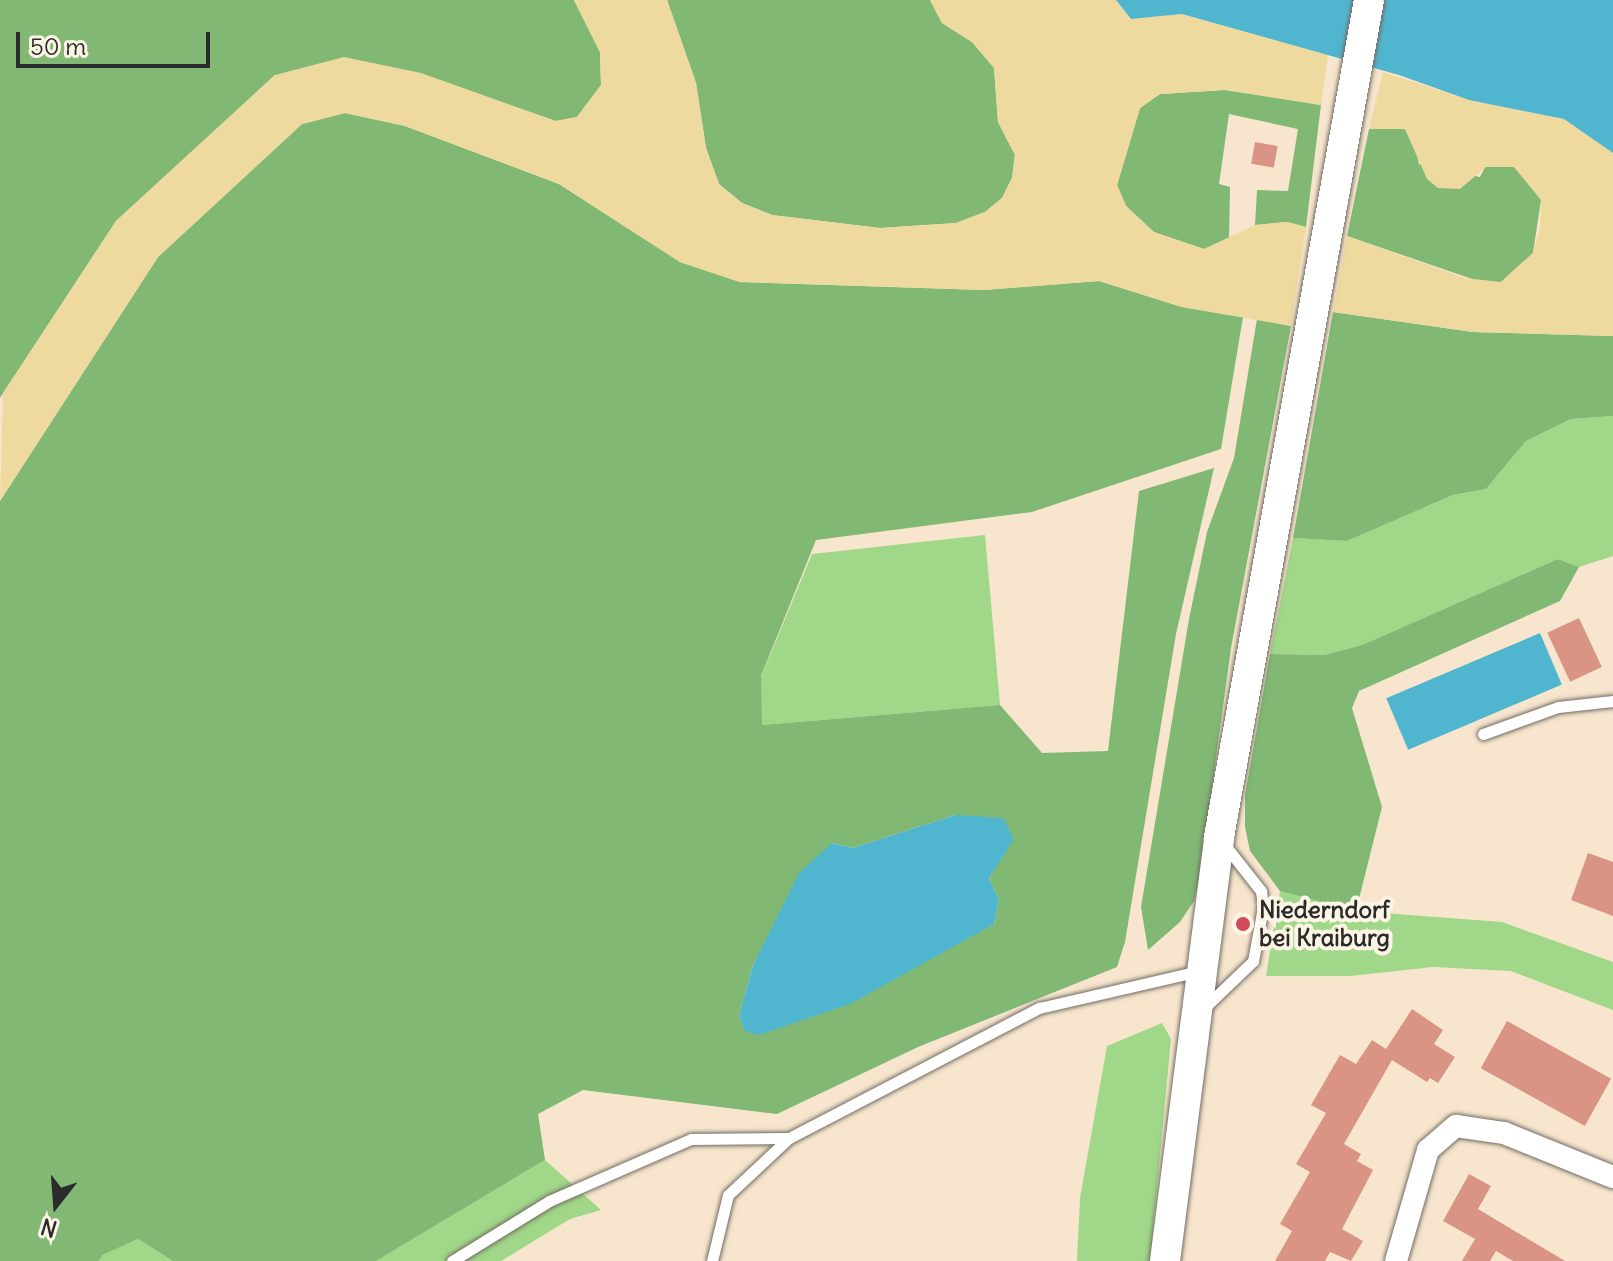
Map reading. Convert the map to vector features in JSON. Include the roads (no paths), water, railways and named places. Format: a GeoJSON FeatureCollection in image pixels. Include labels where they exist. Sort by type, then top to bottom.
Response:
{"type":"FeatureCollection","features":[{"type":"Feature","properties":{"kind":"main road"},"geometry":{"type":"LineString","coordinates":[[1165,1261],[1193,1017],[1219,837],[1304,346],[1369,0]]}},
{"type":"Feature","properties":{"kind":"street"},"geometry":{"type":"LineString","coordinates":[[1396,1261],[1428,1150],[1456,1126],[1504,1133],[1613,1177]]}},
{"type":"Feature","properties":{"kind":"lane"},"geometry":{"type":"LineString","coordinates":[[1483,734],[1558,707],[1613,701]]}},
{"type":"Feature","properties":{"kind":"lane"},"geometry":{"type":"LineString","coordinates":[[1193,1017],[1245,972],[1263,907],[1261,891],[1219,837]]}},
{"type":"Feature","properties":{"kind":"lane"},"geometry":{"type":"LineString","coordinates":[[712,1261],[728,1195],[789,1138],[1039,1008],[1199,971]]}},
{"type":"Feature","properties":{"kind":"lane"},"geometry":{"type":"LineString","coordinates":[[452,1261],[549,1201],[691,1139],[789,1138]]}},
{"type":"Feature","properties":{"kind":"water"},"geometry":{"type":"Polygon","coordinates":[[[1116,0],[1613,0],[1613,153],[1564,119],[1469,100],[1399,75],[1182,14],[1131,19],[1116,0]]]}},
{"type":"Feature","properties":{"kind":"water"},"geometry":{"type":"Polygon","coordinates":[[[1540,633],[1562,685],[1408,750],[1386,698],[1540,633]]]}},
{"type":"Feature","properties":{"kind":"water"},"geometry":{"type":"Polygon","coordinates":[[[955,815],[1003,818],[1014,839],[989,878],[999,900],[994,924],[850,1004],[758,1035],[745,1031],[739,1016],[753,965],[799,873],[832,843],[853,848],[955,815]]]}},
{"type":"Feature","properties":{"kind":"place","name":"Niederndorf bei Kraiburg"},"geometry":{"type":"Point","coordinates":[1243,924]}}]}
